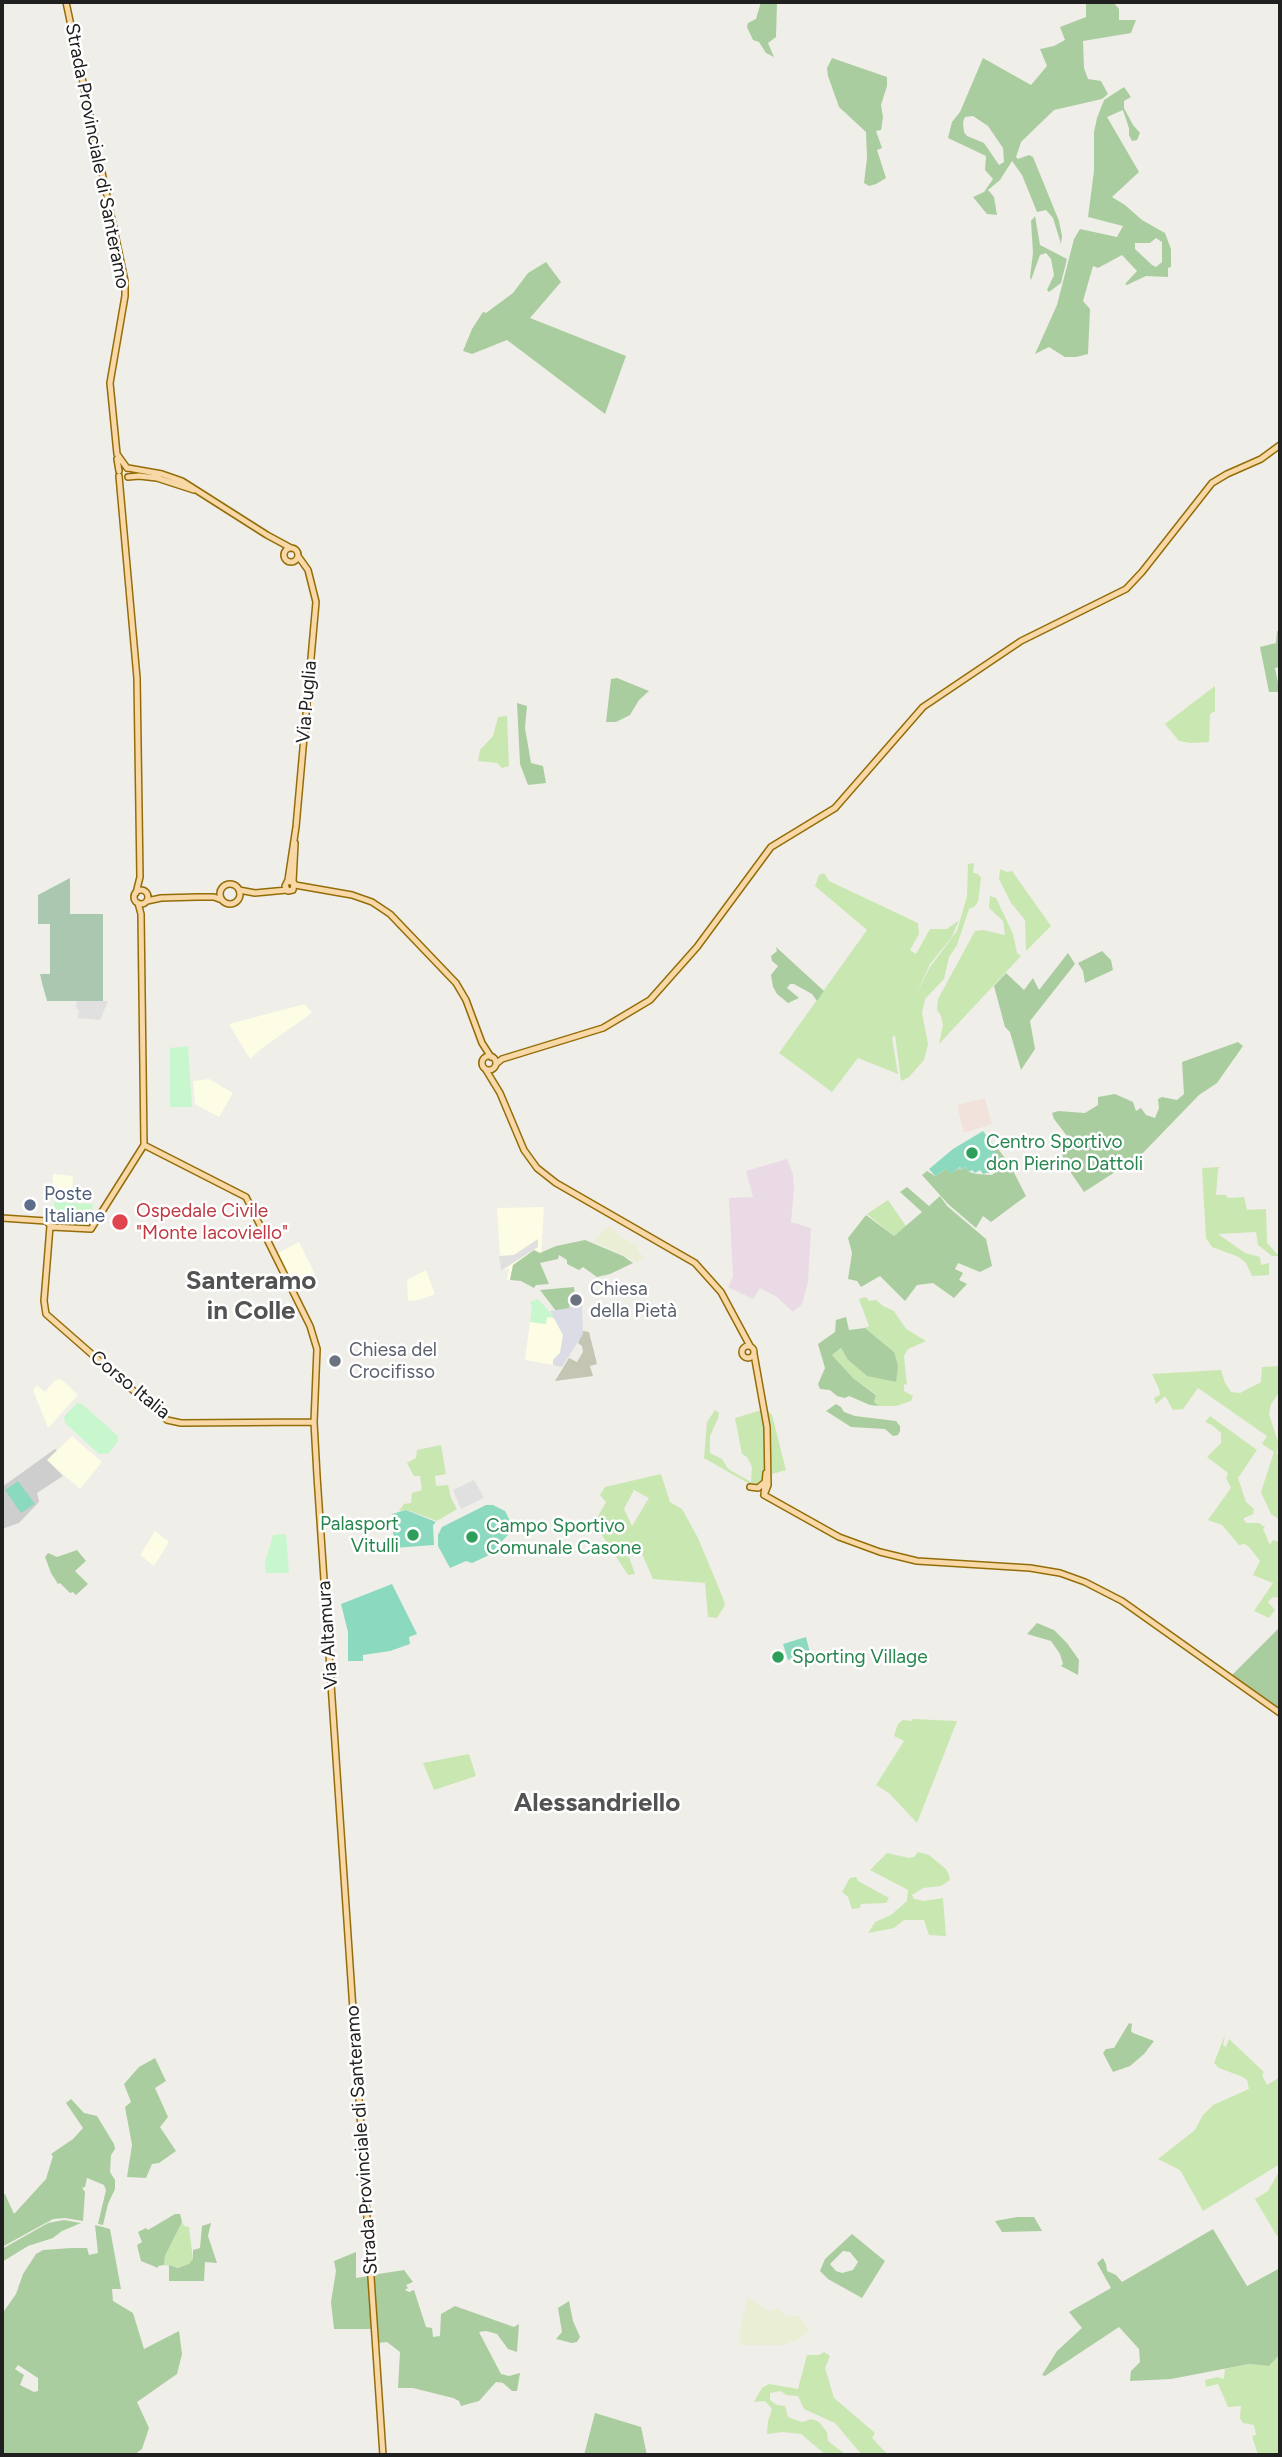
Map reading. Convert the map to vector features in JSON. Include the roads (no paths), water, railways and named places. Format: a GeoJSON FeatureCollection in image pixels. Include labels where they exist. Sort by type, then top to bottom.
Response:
{"type":"FeatureCollection","features":[{"type":"Feature","properties":{"kind":"main road","name":"Strada Provinciale di Santeramo"},"geometry":{"type":"LineString","coordinates":[[66,2],[125,281],[125,296],[110,383],[115,435]]}},
{"type":"Feature","properties":{"kind":"main road"},"geometry":{"type":"LineString","coordinates":[[115,435],[118,457],[130,473],[121,489],[121,507]]}},
{"type":"Feature","properties":{"kind":"main road"},"geometry":{"type":"LineString","coordinates":[[2,1218],[42,1220],[47,1221],[50,1226],[90,1229],[144,1145],[141,914],[135,898],[140,877],[136,678],[115,435]]}},
{"type":"Feature","properties":{"kind":"main road"},"geometry":{"type":"LineString","coordinates":[[486,1070],[490,1070],[505,1058],[603,1028],[650,1000],[697,947],[771,847],[835,808],[923,707],[1021,640],[1126,589],[1142,573],[1215,481],[1261,460],[1280,445]]}},
{"type":"Feature","properties":{"kind":"main road"},"geometry":{"type":"LineString","coordinates":[[119,473],[123,467],[174,478],[204,494],[267,536],[296,550],[296,559],[286,560],[284,552],[267,536]]}},
{"type":"Feature","properties":{"kind":"main road"},"geometry":{"type":"LineString","coordinates":[[119,473],[128,477],[135,475],[157,478],[204,494]]}},
{"type":"Feature","properties":{"kind":"main road"},"geometry":{"type":"LineString","coordinates":[[284,552],[291,548]]}},
{"type":"Feature","properties":{"kind":"main road","name":"Via Puglia"},"geometry":{"type":"LineString","coordinates":[[290,885],[316,602],[311,577],[296,559]]}},
{"type":"Feature","properties":{"kind":"main road"},"geometry":{"type":"LineString","coordinates":[[140,877],[146,893],[141,914]]}},
{"type":"Feature","properties":{"kind":"main road"},"geometry":{"type":"LineString","coordinates":[[222,900],[220,892],[229,884],[239,893],[266,892],[290,885],[352,895],[372,902],[390,914],[456,983],[492,1057],[500,1093]]}},
{"type":"Feature","properties":{"kind":"main road"},"geometry":{"type":"LineString","coordinates":[[136,893],[140,891],[161,898]]}},
{"type":"Feature","properties":{"kind":"main road"},"geometry":{"type":"LineString","coordinates":[[197,897],[220,892]]}},
{"type":"Feature","properties":{"kind":"main road"},"geometry":{"type":"LineString","coordinates":[[138,903],[161,898],[214,897],[232,904],[239,893]]}},
{"type":"Feature","properties":{"kind":"main road"},"geometry":{"type":"LineString","coordinates":[[479,1033],[482,1066],[500,1093],[522,1145],[540,1171],[556,1183],[692,1261],[717,1287],[754,1350],[767,1421],[768,1466],[764,1495],[839,1536],[880,1552],[917,1561],[1030,1568],[1059,1573],[1097,1587],[1122,1601],[1280,1713]]}},
{"type":"Feature","properties":{"kind":"main road"},"geometry":{"type":"LineString","coordinates":[[482,1061],[485,1057],[505,1058]]}},
{"type":"Feature","properties":{"kind":"main road","name":"Via Altamura"},"geometry":{"type":"LineString","coordinates":[[144,1145],[246,1197],[310,1326],[318,1353],[314,1422],[340,1824]]}},
{"type":"Feature","properties":{"kind":"main road","name":"Corso Italia"},"geometry":{"type":"LineString","coordinates":[[50,1226],[44,1304],[46,1314],[167,1420],[181,1423],[314,1422]]}},
{"type":"Feature","properties":{"kind":"main road"},"geometry":{"type":"LineString","coordinates":[[733,1314],[742,1339],[743,1355],[760,1387]]}},
{"type":"Feature","properties":{"kind":"main road"},"geometry":{"type":"LineString","coordinates":[[743,1348],[750,1346]]}},
{"type":"Feature","properties":{"kind":"main road"},"geometry":{"type":"LineString","coordinates":[[746,1357],[754,1354]]}},
{"type":"Feature","properties":{"kind":"main road"},"geometry":{"type":"LineString","coordinates":[[750,1487],[758,1488],[766,1484]]}},
{"type":"Feature","properties":{"kind":"main road"},"geometry":{"type":"LineString","coordinates":[[766,1484],[780,1504]]}},
{"type":"Feature","properties":{"kind":"main road","name":"Strada Provinciale di Santeramo"},"geometry":{"type":"LineString","coordinates":[[340,1824],[383,2455]]}},
{"type":"Feature","properties":{"kind":"place","name":"Centro Sportivo don Pierino Dattoli"},"geometry":{"type":"Point","coordinates":[972,1153]}},
{"type":"Feature","properties":{"kind":"place","name":"Poste Italiane"},"geometry":{"type":"Point","coordinates":[30,1205]}},
{"type":"Feature","properties":{"kind":"place","name":"Ospedale Civile \"Monte Iacoviello\""},"geometry":{"type":"Point","coordinates":[120,1222]}},
{"type":"Feature","properties":{"kind":"place","name":"Chiesa della Pietà"},"geometry":{"type":"Point","coordinates":[576,1300]}},
{"type":"Feature","properties":{"kind":"place","name":"Chiesa del Crocifisso"},"geometry":{"type":"Point","coordinates":[335,1361]}},
{"type":"Feature","properties":{"kind":"place","name":"Palasport Vitulli"},"geometry":{"type":"Point","coordinates":[413,1535]}},
{"type":"Feature","properties":{"kind":"place","name":"Campo Sportivo Comunale Casone"},"geometry":{"type":"Point","coordinates":[472,1537]}},
{"type":"Feature","properties":{"kind":"place","name":"Sporting Village"},"geometry":{"type":"Point","coordinates":[778,1657]}},
{"type":"Feature","properties":{"kind":"district","name":"Santeramo in Colle"},"geometry":{"type":"Point","coordinates":[251,1296]}},
{"type":"Feature","properties":{"kind":"district","name":"Alessandriello"},"geometry":{"type":"Point","coordinates":[597,1803]}}]}
